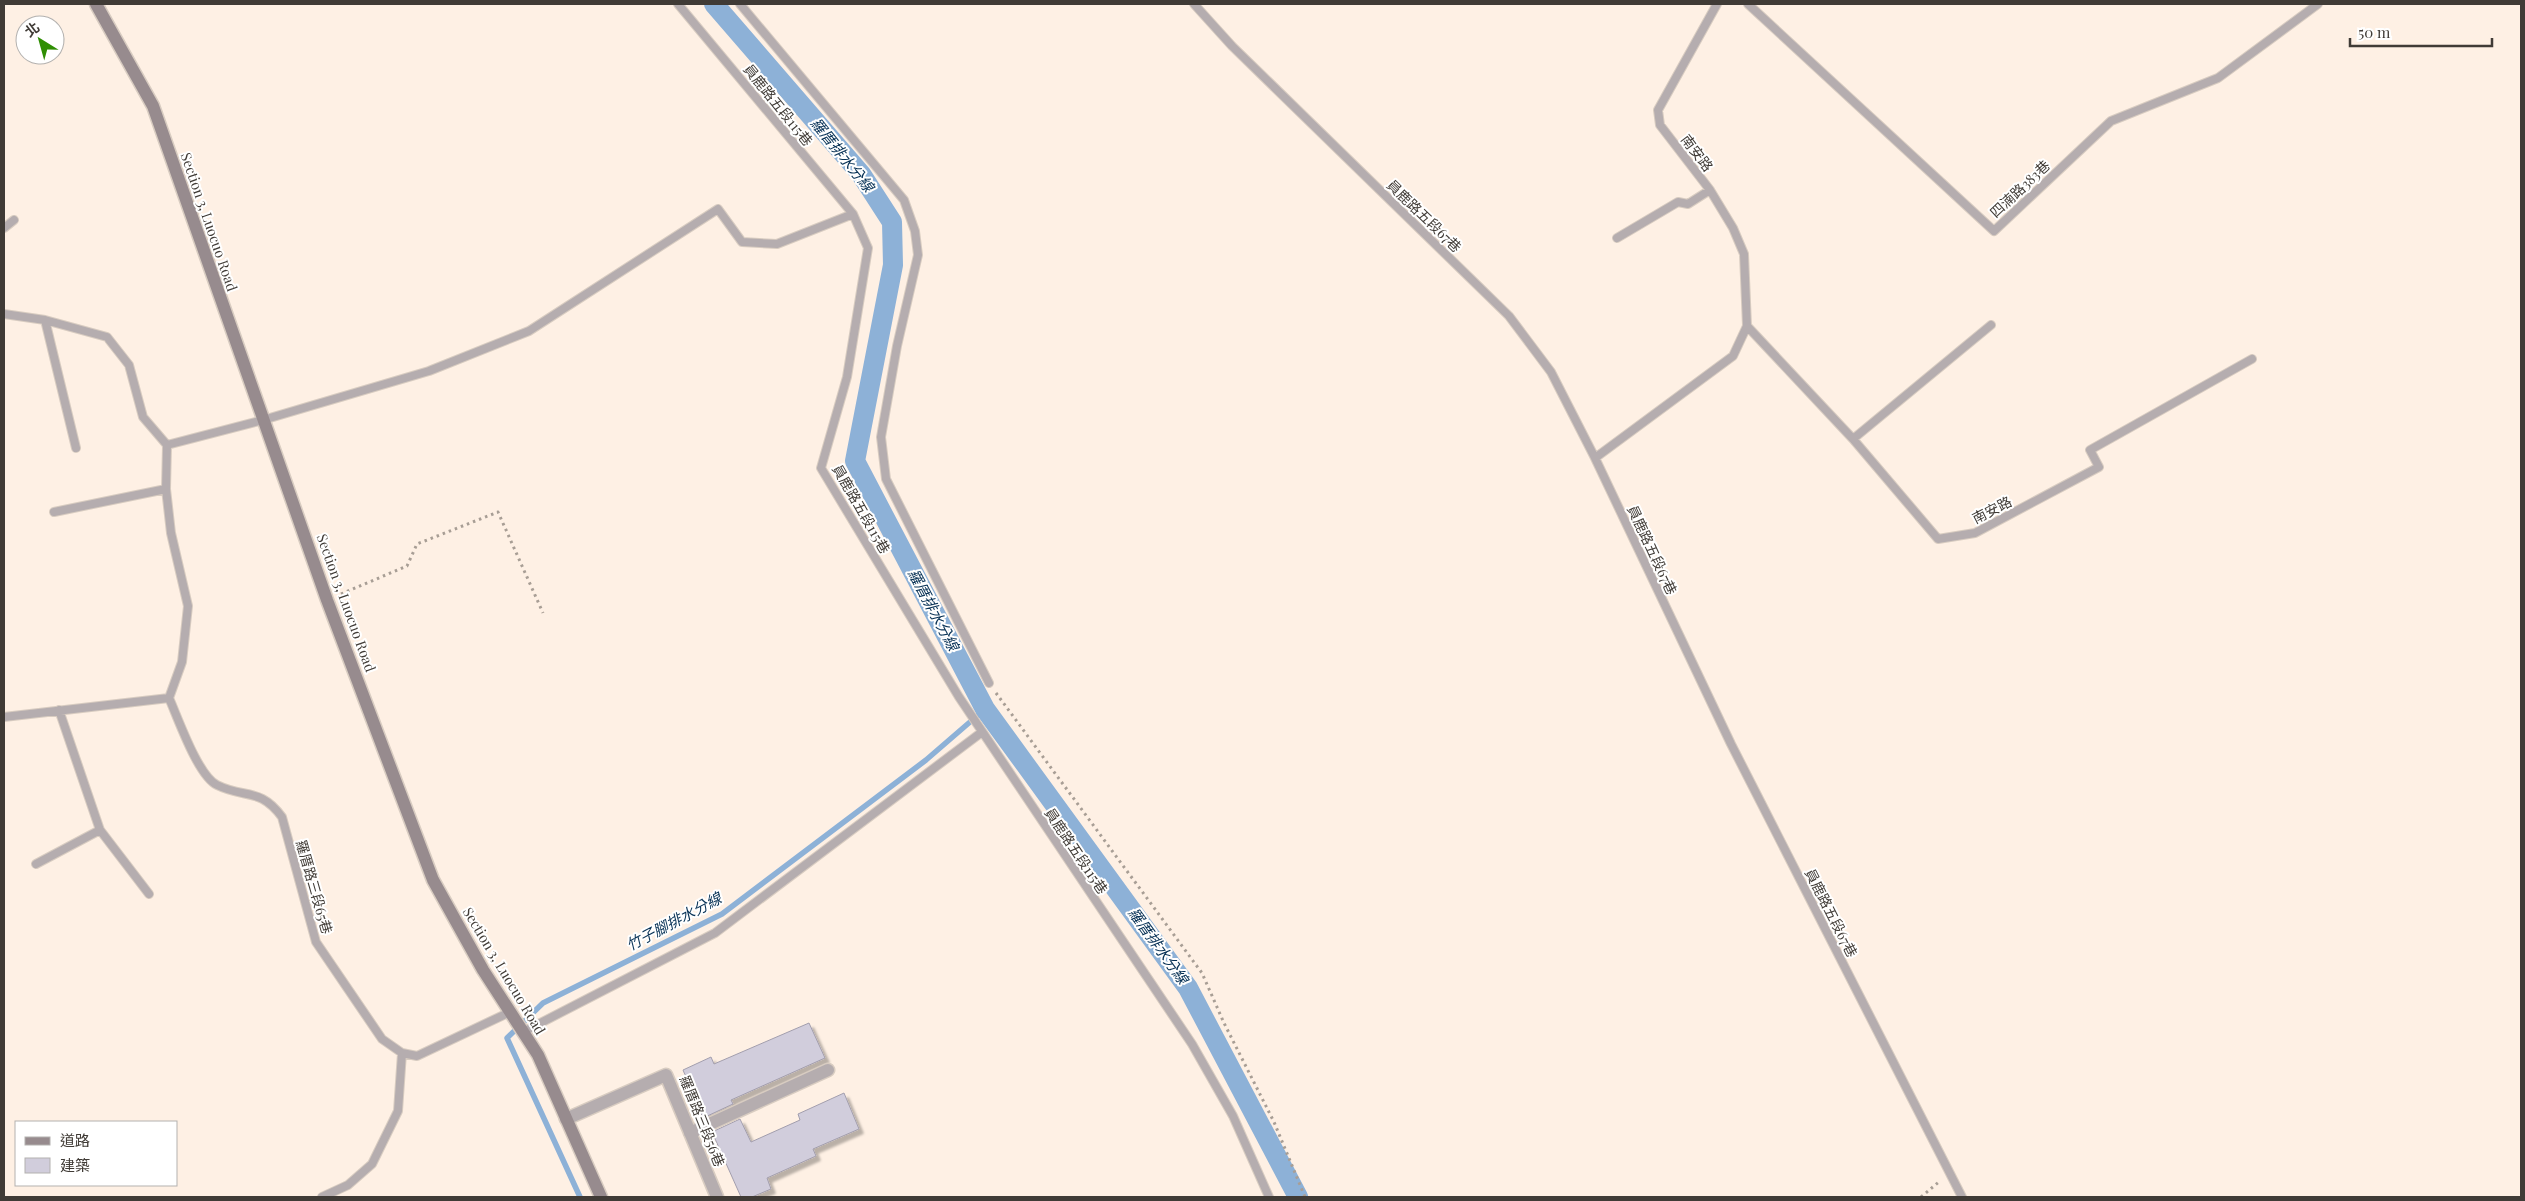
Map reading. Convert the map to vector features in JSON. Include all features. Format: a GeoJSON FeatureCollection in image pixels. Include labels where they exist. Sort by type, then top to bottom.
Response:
{"type":"FeatureCollection","features":[{"type":"Feature","properties":{"kind":"street","name":"Section 3, Luocuo Road"},"geometry":{"type":"LineString","coordinates":[[96,4],[153,106],[263,420],[304,529],[327,600],[434,880],[483,970],[538,1055],[601,1197]]}},
{"type":"Feature","properties":{"kind":"street"},"geometry":{"type":"LineString","coordinates":[[690,1133],[828,1070]]}},
{"type":"Feature","properties":{"kind":"street","name":"羅厝路三段56巷"},"geometry":{"type":"LineString","coordinates":[[566,1119],[666,1075],[717,1197]]}},
{"type":"Feature","properties":{"kind":"lane","name":"員鹿路五段115巷"},"geometry":{"type":"LineString","coordinates":[[678,4],[853,214],[868,248],[847,377],[821,468],[982,732],[1192,1044],[1233,1116],[1269,1197]]}},
{"type":"Feature","properties":{"kind":"lane"},"geometry":{"type":"LineString","coordinates":[[740,4],[904,200],[915,231],[918,255],[897,346],[881,437],[886,478],[989,683]]}},
{"type":"Feature","properties":{"kind":"lane","name":"員鹿路五段67巷"},"geometry":{"type":"LineString","coordinates":[[1194,4],[1232,46],[1509,316],[1551,372],[1595,458],[1731,744],[1962,1197]]}},
{"type":"Feature","properties":{"kind":"lane","name":"南安路"},"geometry":{"type":"LineString","coordinates":[[1595,458],[1733,356],[1747,326],[1744,254],[1733,228],[1710,190],[1660,125],[1658,110],[1716,4]]}},
{"type":"Feature","properties":{"kind":"lane","name":"四湳路383巷"},"geometry":{"type":"LineString","coordinates":[[1748,4],[1994,231],[2110,122],[2218,78],[2318,4]]}},
{"type":"Feature","properties":{"kind":"lane"},"geometry":{"type":"LineString","coordinates":[[1617,238],[1678,202],[1688,204],[1710,190]]}},
{"type":"Feature","properties":{"kind":"lane"},"geometry":{"type":"LineString","coordinates":[[167,445],[263,420],[429,371],[529,331],[718,209],[742,242],[777,244],[853,214]]}},
{"type":"Feature","properties":{"kind":"lane"},"geometry":{"type":"LineString","coordinates":[[4,228],[14,220]]}},
{"type":"Feature","properties":{"kind":"lane"},"geometry":{"type":"LineString","coordinates":[[4,314],[45,320],[107,338],[129,365],[143,417],[167,445],[166,488],[171,533],[188,606],[182,662],[169,698],[4,717]]}},
{"type":"Feature","properties":{"kind":"lane"},"geometry":{"type":"LineString","coordinates":[[45,320],[76,448]]}},
{"type":"Feature","properties":{"kind":"lane"},"geometry":{"type":"LineString","coordinates":[[1853,439],[1991,325]]}},
{"type":"Feature","properties":{"kind":"lane","name":"南安路"},"geometry":{"type":"LineString","coordinates":[[1747,326],[1853,439],[1938,539],[1975,533],[2099,467],[2090,450],[2252,359]]}},
{"type":"Feature","properties":{"kind":"lane"},"geometry":{"type":"LineString","coordinates":[[54,512],[166,488]]}},
{"type":"Feature","properties":{"kind":"lane","name":"羅厝路三段65巷"},"geometry":{"type":"LineString","coordinates":[[169,698],[203,770],[216,785],[256,795],[272,804],[282,817],[316,942],[382,1039],[402,1053]]}},
{"type":"Feature","properties":{"kind":"lane"},"geometry":{"type":"LineString","coordinates":[[59,710],[100,830],[149,894]]}},
{"type":"Feature","properties":{"kind":"lane"},"geometry":{"type":"LineString","coordinates":[[523,1031],[715,932],[982,732]]}},
{"type":"Feature","properties":{"kind":"lane"},"geometry":{"type":"LineString","coordinates":[[36,864],[100,830]]}},
{"type":"Feature","properties":{"kind":"lane"},"geometry":{"type":"LineString","coordinates":[[322,1197],[348,1185],[372,1164],[398,1111],[402,1053],[417,1056],[512,1015]]}},
{"type":"Feature","properties":{"kind":"path"},"geometry":{"type":"LineString","coordinates":[[327,600],[407,566],[417,544],[498,512],[543,613]]}},
{"type":"Feature","properties":{"kind":"path"},"geometry":{"type":"LineString","coordinates":[[989,683],[1202,973],[1224,1023],[1274,1122],[1305,1197]]}},
{"type":"Feature","properties":{"kind":"path"},"geometry":{"type":"LineString","coordinates":[[1921,1197],[1950,1173]]}},
{"type":"Feature","properties":{"kind":"building"},"geometry":{"type":"Polygon","coordinates":[[[809,1023],[825,1058],[731,1100],[733,1104],[703,1118],[683,1070],[711,1057],[714,1064],[809,1023]]]}},
{"type":"Feature","properties":{"kind":"building"},"geometry":{"type":"Polygon","coordinates":[[[844,1093],[859,1129],[813,1149],[816,1156],[767,1178],[771,1189],[752,1197],[741,1197],[712,1132],[740,1119],[751,1142],[800,1120],[798,1114],[844,1093]]]}},
{"type":"Feature","properties":{"kind":"waterway","name":"羅厝排水分線"},"geometry":{"type":"LineString","coordinates":[[714,4],[861,174],[892,222],[893,265],[855,461],[985,709],[1188,988],[1298,1197]]}},
{"type":"Feature","properties":{"kind":"waterway","name":"竹子腳排水分線"},"geometry":{"type":"LineString","coordinates":[[580,1197],[507,1038],[543,1003],[722,914],[926,760],[985,709]]}}]}
